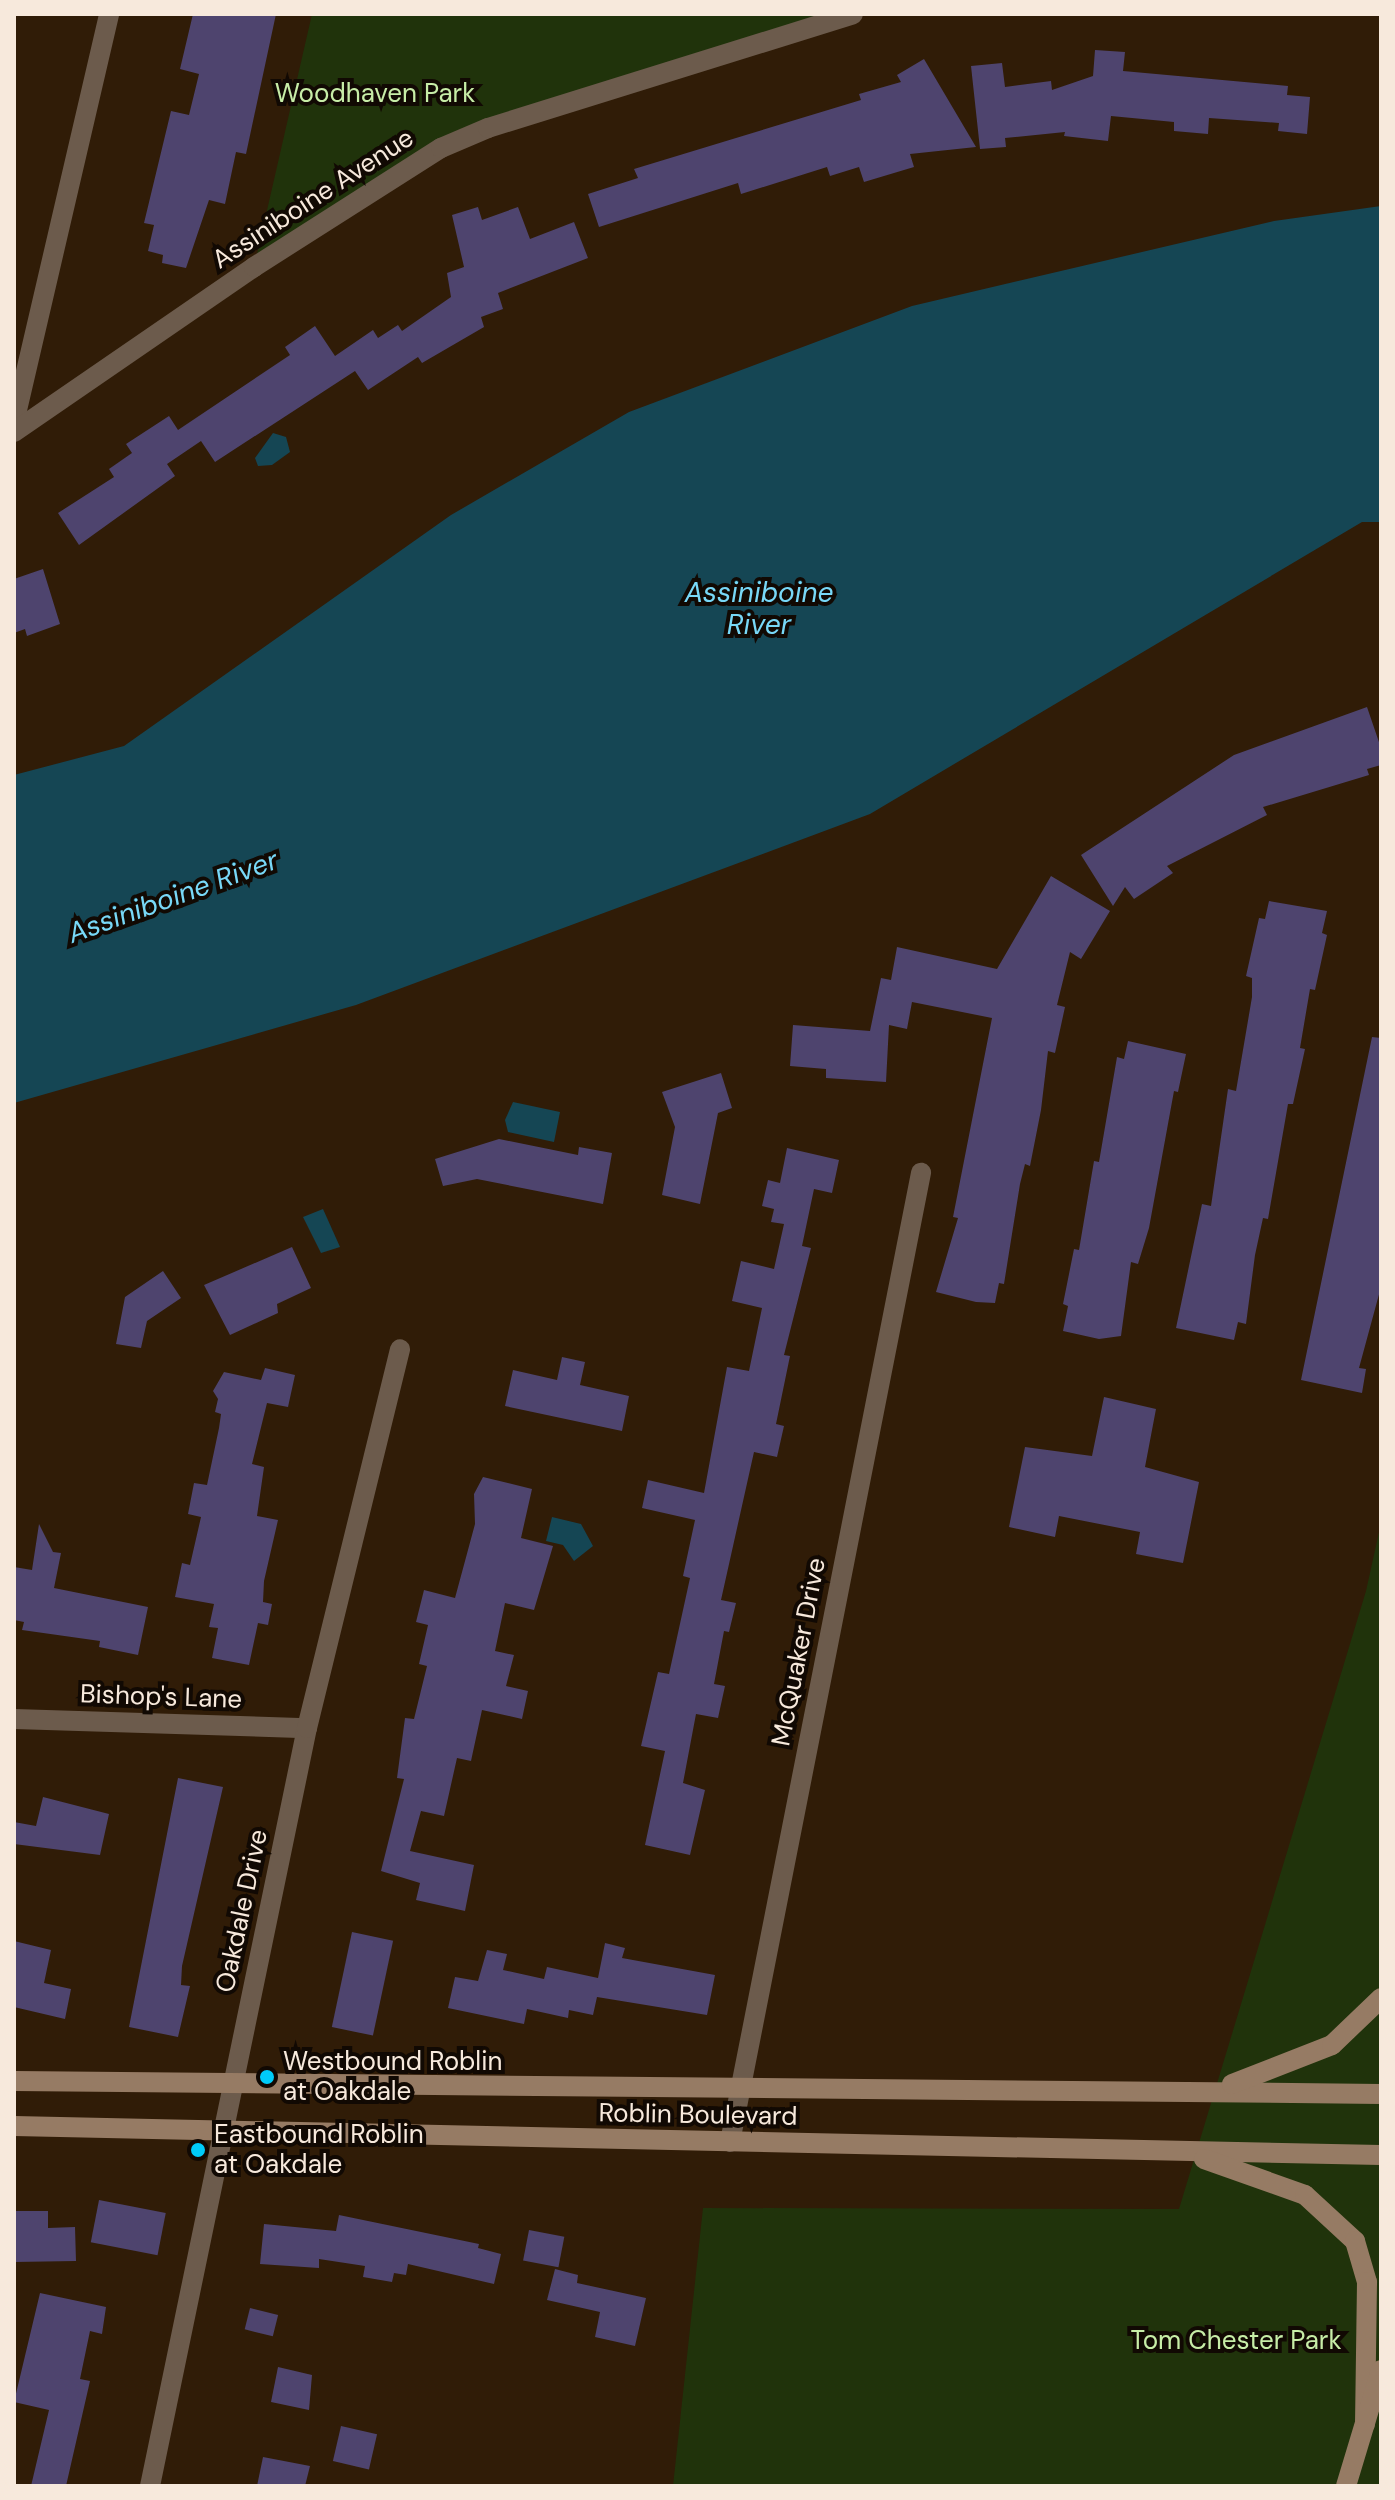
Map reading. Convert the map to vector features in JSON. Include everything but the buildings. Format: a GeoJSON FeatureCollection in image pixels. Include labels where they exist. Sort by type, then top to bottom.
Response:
{"type":"FeatureCollection","features":[{"type":"Feature","properties":{"kind":"main road"},"geometry":{"type":"LineString","coordinates":[[1209,2091],[1301,2061],[1332,2045],[1381,1998]]}},
{"type":"Feature","properties":{"kind":"main road","name":"Roblin Boulevard"},"geometry":{"type":"LineString","coordinates":[[14,2081],[738,2092],[1209,2091],[1381,2094]]}},
{"type":"Feature","properties":{"kind":"main road","name":"Roblin Boulevard"},"geometry":{"type":"LineString","coordinates":[[14,2126],[1189,2154],[1381,2155]]}},
{"type":"Feature","properties":{"kind":"main road"},"geometry":{"type":"LineString","coordinates":[[1189,2154],[1305,2195],[1355,2241],[1367,2282],[1365,2424]]}},
{"type":"Feature","properties":{"kind":"main road"},"geometry":{"type":"LineString","coordinates":[[1346,2486],[1381,2370]]}},
{"type":"Feature","properties":{"kind":"street"},"geometry":{"type":"LineString","coordinates":[[14,423],[109,14]]}},
{"type":"Feature","properties":{"kind":"street","name":"Assiniboine Avenue"},"geometry":{"type":"LineString","coordinates":[[14,432],[254,267],[441,148],[488,128],[853,14]]}},
{"type":"Feature","properties":{"kind":"street","name":"McQuaker Drive"},"geometry":{"type":"LineString","coordinates":[[730,2142],[921,1173]]}},
{"type":"Feature","properties":{"kind":"street","name":"Oakdale Drive"},"geometry":{"type":"LineString","coordinates":[[150,2486],[228,2129],[233,2086],[307,1728],[400,1349]]}},
{"type":"Feature","properties":{"kind":"street","name":"Bishop's Lane"},"geometry":{"type":"LineString","coordinates":[[14,1719],[307,1728]]}},
{"type":"Feature","properties":{"kind":"green space","name":"Woodhaven Park"},"geometry":{"type":"Polygon","coordinates":[[[312,14],[853,14],[488,128],[254,267],[312,14]]]}},
{"type":"Feature","properties":{"kind":"green space","name":"Tom Chester Park"},"geometry":{"type":"Polygon","coordinates":[[[1381,1523],[1381,2486],[673,2486],[703,2208],[1179,2209],[1366,1591],[1381,1523]]]}},
{"type":"Feature","properties":{"kind":"water","name":"Assiniboine River"},"geometry":{"type":"Polygon","coordinates":[[[1381,206],[1381,522],[1362,522],[870,814],[356,1005],[14,1103],[14,775],[124,746],[451,515],[629,412],[912,306],[1274,221],[1381,206]]]}},
{"type":"Feature","properties":{"kind":"water"},"geometry":{"type":"Polygon","coordinates":[[[273,433],[286,437],[290,452],[272,465],[258,466],[255,458],[273,433]]]}},
{"type":"Feature","properties":{"kind":"water"},"geometry":{"type":"Polygon","coordinates":[[[513,1102],[560,1112],[554,1142],[508,1132],[505,1120],[513,1102]]]}},
{"type":"Feature","properties":{"kind":"water"},"geometry":{"type":"Polygon","coordinates":[[[323,1209],[340,1247],[321,1253],[303,1217],[323,1209]]]}},
{"type":"Feature","properties":{"kind":"water"},"geometry":{"type":"Polygon","coordinates":[[[552,1517],[581,1524],[593,1546],[574,1561],[563,1545],[546,1541],[552,1517]]]}},
{"type":"Feature","properties":{"kind":"place","name":"Westbound Roblin at Oakdale"},"geometry":{"type":"Point","coordinates":[267,2077]}},
{"type":"Feature","properties":{"kind":"place","name":"Eastbound Roblin at Oakdale"},"geometry":{"type":"Point","coordinates":[198,2150]}}]}
